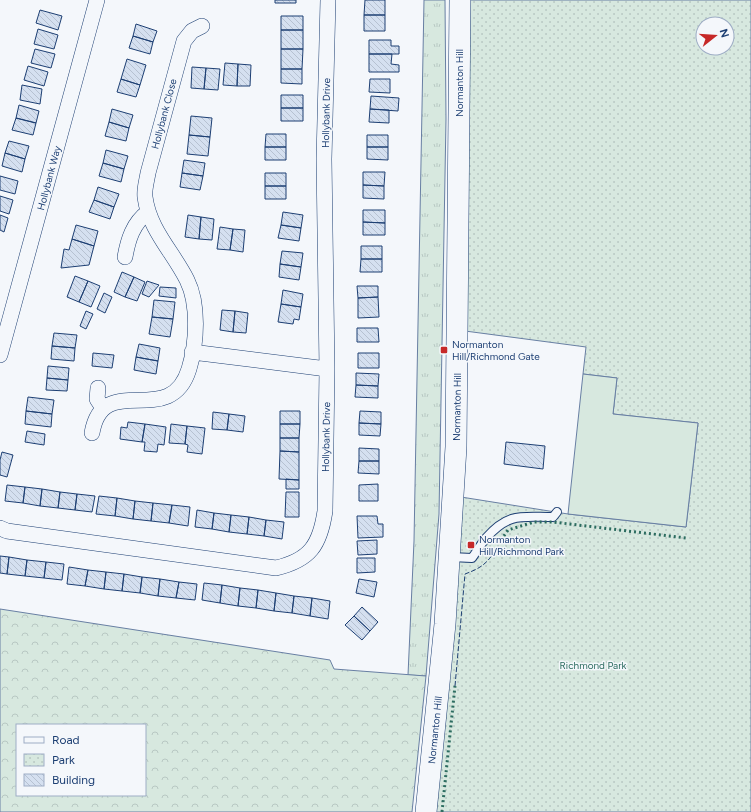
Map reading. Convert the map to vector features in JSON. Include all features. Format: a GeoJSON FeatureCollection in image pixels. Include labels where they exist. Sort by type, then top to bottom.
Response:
{"type":"FeatureCollection","features":[{"type":"Feature","properties":{"kind":"main road","name":"Normanton Hill"},"geometry":{"type":"LineString","coordinates":[[426,812],[451,557],[457,384],[460,0]]}},
{"type":"Feature","properties":{"kind":"street","name":"Hollybank Way"},"geometry":{"type":"LineString","coordinates":[[0,355],[97,0]]}},
{"type":"Feature","properties":{"kind":"street","name":"Hollybank Drive"},"geometry":{"type":"LineString","coordinates":[[0,528],[7,531],[256,567],[276,568],[292,564],[307,555],[315,545],[322,530],[325,511],[327,369],[324,159],[328,0]]}},
{"type":"Feature","properties":{"kind":"street","name":"Hollybank Close"},"geometry":{"type":"LineString","coordinates":[[103,408],[113,402],[158,400],[171,394],[180,387],[189,369],[196,317],[193,296],[177,261],[159,237],[148,212],[144,195],[148,173],[184,41],[192,31],[202,26]]}},
{"type":"Feature","properties":{"kind":"street"},"geometry":{"type":"LineString","coordinates":[[125,257],[133,228],[142,216],[148,212]]}},
{"type":"Feature","properties":{"kind":"street"},"geometry":{"type":"LineString","coordinates":[[192,352],[327,369]]}},
{"type":"Feature","properties":{"kind":"street"},"geometry":{"type":"LineString","coordinates":[[92,433],[98,414],[103,408],[97,399],[98,388]]}},
{"type":"Feature","properties":{"kind":"lane"},"geometry":{"type":"LineString","coordinates":[[451,557],[472,558],[485,539],[503,521],[514,517],[553,517],[557,512]]}},
{"type":"Feature","properties":{"kind":"green space"},"geometry":{"type":"Polygon","coordinates":[[[424,0],[445,0],[446,119],[439,514],[426,676],[408,675],[414,541],[424,0]]]}},
{"type":"Feature","properties":{"kind":"green space","name":"Richmond Park"},"geometry":{"type":"Polygon","coordinates":[[[467,0],[751,0],[751,812],[431,812],[461,497],[568,514],[686,527],[698,423],[613,414],[617,378],[583,374],[586,347],[465,331],[467,0]]]}},
{"type":"Feature","properties":{"kind":"green space"},"geometry":{"type":"Polygon","coordinates":[[[583,374],[617,378],[613,414],[698,423],[686,527],[568,514],[583,374]]]}},
{"type":"Feature","properties":{"kind":"green space"},"geometry":{"type":"Polygon","coordinates":[[[0,609],[330,660],[334,669],[426,676],[412,812],[0,812],[0,609]]]}},
{"type":"Feature","properties":{"kind":"building"},"geometry":{"type":"Polygon","coordinates":[[[275,0],[296,0],[296,3],[275,3],[275,0]]]}},
{"type":"Feature","properties":{"kind":"building"},"geometry":{"type":"Polygon","coordinates":[[[365,0],[385,0],[385,15],[364,15],[365,0]]]}},
{"type":"Feature","properties":{"kind":"building"},"geometry":{"type":"Polygon","coordinates":[[[40,10],[62,16],[58,30],[36,23],[40,10]]]}},
{"type":"Feature","properties":{"kind":"building"},"geometry":{"type":"Polygon","coordinates":[[[364,15],[385,15],[385,31],[364,31],[364,15]]]}},
{"type":"Feature","properties":{"kind":"building"},"geometry":{"type":"Polygon","coordinates":[[[281,16],[303,16],[303,30],[281,30],[281,16]]]}},
{"type":"Feature","properties":{"kind":"building"},"geometry":{"type":"Polygon","coordinates":[[[136,24],[157,31],[153,42],[133,36],[136,24]]]}},
{"type":"Feature","properties":{"kind":"building"},"geometry":{"type":"Polygon","coordinates":[[[38,29],[58,35],[54,49],[34,44],[38,29]]]}},
{"type":"Feature","properties":{"kind":"building"},"geometry":{"type":"Polygon","coordinates":[[[281,30],[303,30],[303,49],[281,49],[281,30]]]}},
{"type":"Feature","properties":{"kind":"building"},"geometry":{"type":"Polygon","coordinates":[[[133,36],[153,42],[150,54],[129,48],[133,36]]]}},
{"type":"Feature","properties":{"kind":"building"},"geometry":{"type":"Polygon","coordinates":[[[369,40],[391,40],[391,46],[399,46],[399,54],[369,54],[369,40]]]}},
{"type":"Feature","properties":{"kind":"building"},"geometry":{"type":"Polygon","coordinates":[[[35,49],[55,54],[51,68],[31,63],[35,49]]]}},
{"type":"Feature","properties":{"kind":"building"},"geometry":{"type":"Polygon","coordinates":[[[281,49],[303,49],[302,69],[281,69],[281,49]]]}},
{"type":"Feature","properties":{"kind":"building"},"geometry":{"type":"Polygon","coordinates":[[[369,54],[392,54],[391,64],[399,65],[399,72],[369,72],[369,54]]]}},
{"type":"Feature","properties":{"kind":"building"},"geometry":{"type":"Polygon","coordinates":[[[127,59],[146,65],[140,85],[121,79],[127,59]]]}},
{"type":"Feature","properties":{"kind":"building"},"geometry":{"type":"Polygon","coordinates":[[[225,63],[238,64],[237,86],[223,85],[225,63]]]}},
{"type":"Feature","properties":{"kind":"building"},"geometry":{"type":"Polygon","coordinates":[[[238,64],[251,65],[250,86],[237,86],[238,64]]]}},
{"type":"Feature","properties":{"kind":"building"},"geometry":{"type":"Polygon","coordinates":[[[28,66],[48,72],[44,86],[24,80],[28,66]]]}},
{"type":"Feature","properties":{"kind":"building"},"geometry":{"type":"Polygon","coordinates":[[[192,67],[206,68],[204,89],[191,88],[192,67]]]}},
{"type":"Feature","properties":{"kind":"building"},"geometry":{"type":"Polygon","coordinates":[[[206,68],[220,69],[218,90],[204,89],[206,68]]]}},
{"type":"Feature","properties":{"kind":"building"},"geometry":{"type":"Polygon","coordinates":[[[281,69],[302,69],[302,84],[281,83],[281,69]]]}},
{"type":"Feature","properties":{"kind":"building"},"geometry":{"type":"Polygon","coordinates":[[[121,79],[140,85],[136,97],[117,92],[121,79]]]}},
{"type":"Feature","properties":{"kind":"building"},"geometry":{"type":"Polygon","coordinates":[[[370,79],[390,79],[390,93],[369,92],[370,79]]]}},
{"type":"Feature","properties":{"kind":"building"},"geometry":{"type":"Polygon","coordinates":[[[22,85],[42,89],[40,104],[20,100],[22,85]]]}},
{"type":"Feature","properties":{"kind":"building"},"geometry":{"type":"Polygon","coordinates":[[[281,95],[303,95],[303,108],[281,108],[281,95]]]}},
{"type":"Feature","properties":{"kind":"building"},"geometry":{"type":"Polygon","coordinates":[[[371,96],[399,98],[398,111],[370,109],[371,96]]]}},
{"type":"Feature","properties":{"kind":"building"},"geometry":{"type":"Polygon","coordinates":[[[19,105],[39,111],[36,123],[16,118],[19,105]]]}},
{"type":"Feature","properties":{"kind":"building"},"geometry":{"type":"Polygon","coordinates":[[[281,108],[303,108],[303,121],[281,121],[281,108]]]}},
{"type":"Feature","properties":{"kind":"building"},"geometry":{"type":"Polygon","coordinates":[[[112,109],[133,115],[129,128],[109,122],[112,109]]]}},
{"type":"Feature","properties":{"kind":"building"},"geometry":{"type":"Polygon","coordinates":[[[370,109],[389,110],[389,123],[369,122],[370,109]]]}},
{"type":"Feature","properties":{"kind":"building"},"geometry":{"type":"Polygon","coordinates":[[[191,116],[212,118],[210,137],[189,135],[191,116]]]}},
{"type":"Feature","properties":{"kind":"building"},"geometry":{"type":"Polygon","coordinates":[[[16,118],[36,123],[33,135],[12,130],[16,118]]]}},
{"type":"Feature","properties":{"kind":"building"},"geometry":{"type":"Polygon","coordinates":[[[109,122],[129,128],[126,141],[105,136],[109,122]]]}},
{"type":"Feature","properties":{"kind":"building"},"geometry":{"type":"Polygon","coordinates":[[[266,134],[286,134],[286,147],[265,147],[266,134]]]}},
{"type":"Feature","properties":{"kind":"building"},"geometry":{"type":"Polygon","coordinates":[[[189,135],[210,137],[208,156],[187,154],[189,135]]]}},
{"type":"Feature","properties":{"kind":"building"},"geometry":{"type":"Polygon","coordinates":[[[367,135],[388,135],[388,147],[367,147],[367,135]]]}},
{"type":"Feature","properties":{"kind":"building"},"geometry":{"type":"Polygon","coordinates":[[[9,141],[29,146],[25,159],[5,153],[9,141]]]}},
{"type":"Feature","properties":{"kind":"building"},"geometry":{"type":"Polygon","coordinates":[[[265,147],[286,147],[286,160],[265,160],[265,147]]]}},
{"type":"Feature","properties":{"kind":"building"},"geometry":{"type":"Polygon","coordinates":[[[367,147],[388,147],[388,160],[367,159],[367,147]]]}},
{"type":"Feature","properties":{"kind":"building"},"geometry":{"type":"Polygon","coordinates":[[[106,150],[128,156],[124,169],[103,163],[106,150]]]}},
{"type":"Feature","properties":{"kind":"building"},"geometry":{"type":"Polygon","coordinates":[[[5,153],[25,159],[22,172],[2,166],[5,153]]]}},
{"type":"Feature","properties":{"kind":"building"},"geometry":{"type":"Polygon","coordinates":[[[184,160],[205,163],[203,176],[182,173],[184,160]]]}},
{"type":"Feature","properties":{"kind":"building"},"geometry":{"type":"Polygon","coordinates":[[[103,163],[124,169],[121,182],[99,176],[103,163]]]}},
{"type":"Feature","properties":{"kind":"building"},"geometry":{"type":"Polygon","coordinates":[[[363,172],[385,172],[384,186],[363,185],[363,172]]]}},
{"type":"Feature","properties":{"kind":"building"},"geometry":{"type":"Polygon","coordinates":[[[182,173],[203,176],[200,190],[180,187],[182,173]]]}},
{"type":"Feature","properties":{"kind":"building"},"geometry":{"type":"Polygon","coordinates":[[[265,173],[286,173],[286,186],[265,186],[265,173]]]}},
{"type":"Feature","properties":{"kind":"building"},"geometry":{"type":"Polygon","coordinates":[[[0,176],[18,181],[15,194],[0,190],[0,176]]]}},
{"type":"Feature","properties":{"kind":"building"},"geometry":{"type":"Polygon","coordinates":[[[363,185],[384,186],[384,199],[363,198],[363,185]]]}},
{"type":"Feature","properties":{"kind":"building"},"geometry":{"type":"Polygon","coordinates":[[[265,186],[286,186],[286,199],[265,199],[265,186]]]}},
{"type":"Feature","properties":{"kind":"building"},"geometry":{"type":"Polygon","coordinates":[[[98,187],[119,194],[114,207],[94,200],[98,187]]]}},
{"type":"Feature","properties":{"kind":"building"},"geometry":{"type":"Polygon","coordinates":[[[0,196],[13,200],[9,214],[0,211],[0,196]]]}},
{"type":"Feature","properties":{"kind":"building"},"geometry":{"type":"Polygon","coordinates":[[[94,200],[114,207],[110,219],[89,212],[94,200]]]}},
{"type":"Feature","properties":{"kind":"building"},"geometry":{"type":"Polygon","coordinates":[[[363,210],[385,210],[385,223],[363,222],[363,210]]]}},
{"type":"Feature","properties":{"kind":"building"},"geometry":{"type":"Polygon","coordinates":[[[283,212],[303,215],[301,228],[281,225],[283,212]]]}},
{"type":"Feature","properties":{"kind":"building"},"geometry":{"type":"Polygon","coordinates":[[[0,215],[8,218],[4,232],[0,230],[0,215]]]}},
{"type":"Feature","properties":{"kind":"building"},"geometry":{"type":"Polygon","coordinates":[[[188,215],[201,217],[199,239],[185,237],[188,215]]]}},
{"type":"Feature","properties":{"kind":"building"},"geometry":{"type":"Polygon","coordinates":[[[201,217],[214,219],[212,240],[199,239],[201,217]]]}},
{"type":"Feature","properties":{"kind":"building"},"geometry":{"type":"Polygon","coordinates":[[[363,222],[385,223],[385,235],[363,235],[363,222]]]}},
{"type":"Feature","properties":{"kind":"building"},"geometry":{"type":"Polygon","coordinates":[[[76,225],[98,231],[94,246],[72,239],[76,225]]]}},
{"type":"Feature","properties":{"kind":"building"},"geometry":{"type":"Polygon","coordinates":[[[281,225],[301,228],[299,241],[278,238],[281,225]]]}},
{"type":"Feature","properties":{"kind":"building"},"geometry":{"type":"Polygon","coordinates":[[[220,227],[233,229],[230,250],[217,249],[220,227]]]}},
{"type":"Feature","properties":{"kind":"building"},"geometry":{"type":"Polygon","coordinates":[[[233,229],[245,230],[243,252],[230,250],[233,229]]]}},
{"type":"Feature","properties":{"kind":"building"},"geometry":{"type":"Polygon","coordinates":[[[72,239],[94,246],[89,265],[61,268],[64,249],[69,250],[72,239]]]}},
{"type":"Feature","properties":{"kind":"building"},"geometry":{"type":"Polygon","coordinates":[[[361,246],[382,246],[382,259],[361,259],[361,246]]]}},
{"type":"Feature","properties":{"kind":"building"},"geometry":{"type":"Polygon","coordinates":[[[282,251],[303,253],[301,267],[280,264],[282,251]]]}},
{"type":"Feature","properties":{"kind":"building"},"geometry":{"type":"Polygon","coordinates":[[[361,259],[382,259],[382,272],[360,272],[361,259]]]}},
{"type":"Feature","properties":{"kind":"building"},"geometry":{"type":"Polygon","coordinates":[[[280,264],[301,267],[299,280],[279,277],[280,264]]]}},
{"type":"Feature","properties":{"kind":"building"},"geometry":{"type":"Polygon","coordinates":[[[122,272],[134,277],[125,297],[114,292],[122,272]]]}},
{"type":"Feature","properties":{"kind":"building"},"geometry":{"type":"Polygon","coordinates":[[[75,276],[88,281],[79,302],[67,297],[75,276]]]}},
{"type":"Feature","properties":{"kind":"building"},"geometry":{"type":"Polygon","coordinates":[[[134,277],[145,282],[137,301],[125,297],[134,277]]]}},
{"type":"Feature","properties":{"kind":"building"},"geometry":{"type":"Polygon","coordinates":[[[88,281],[100,286],[91,307],[79,302],[88,281]]]}},
{"type":"Feature","properties":{"kind":"building"},"geometry":{"type":"Polygon","coordinates":[[[147,281],[159,285],[149,297],[142,294],[147,281]]]}},
{"type":"Feature","properties":{"kind":"building"},"geometry":{"type":"Polygon","coordinates":[[[357,286],[378,286],[378,297],[358,298],[357,286]]]}},
{"type":"Feature","properties":{"kind":"building"},"geometry":{"type":"Polygon","coordinates":[[[160,287],[176,288],[176,298],[159,296],[160,287]]]}},
{"type":"Feature","properties":{"kind":"building"},"geometry":{"type":"Polygon","coordinates":[[[283,290],[303,294],[301,307],[281,304],[283,290]]]}},
{"type":"Feature","properties":{"kind":"building"},"geometry":{"type":"Polygon","coordinates":[[[104,293],[112,297],[105,313],[97,309],[104,293]]]}},
{"type":"Feature","properties":{"kind":"building"},"geometry":{"type":"Polygon","coordinates":[[[378,297],[379,317],[358,318],[358,298],[378,297]]]}},
{"type":"Feature","properties":{"kind":"building"},"geometry":{"type":"Polygon","coordinates":[[[154,300],[175,302],[173,319],[152,317],[154,300]]]}},
{"type":"Feature","properties":{"kind":"building"},"geometry":{"type":"Polygon","coordinates":[[[281,304],[301,307],[299,320],[294,319],[293,324],[278,322],[281,304]]]}},
{"type":"Feature","properties":{"kind":"building"},"geometry":{"type":"Polygon","coordinates":[[[222,310],[235,311],[233,332],[220,330],[222,310]]]}},
{"type":"Feature","properties":{"kind":"building"},"geometry":{"type":"Polygon","coordinates":[[[86,311],[93,314],[86,329],[80,326],[86,311]]]}},
{"type":"Feature","properties":{"kind":"building"},"geometry":{"type":"Polygon","coordinates":[[[235,311],[248,313],[246,333],[233,332],[235,311]]]}},
{"type":"Feature","properties":{"kind":"building"},"geometry":{"type":"Polygon","coordinates":[[[152,317],[173,319],[170,337],[149,334],[152,317]]]}},
{"type":"Feature","properties":{"kind":"building"},"geometry":{"type":"Polygon","coordinates":[[[357,328],[378,328],[379,342],[357,342],[357,328]]]}},
{"type":"Feature","properties":{"kind":"building"},"geometry":{"type":"Polygon","coordinates":[[[54,333],[77,335],[75,348],[52,346],[54,333]]]}},
{"type":"Feature","properties":{"kind":"building"},"geometry":{"type":"Polygon","coordinates":[[[139,344],[160,348],[158,361],[136,357],[139,344]]]}},
{"type":"Feature","properties":{"kind":"building"},"geometry":{"type":"Polygon","coordinates":[[[52,346],[75,348],[74,361],[51,359],[52,346]]]}},
{"type":"Feature","properties":{"kind":"building"},"geometry":{"type":"Polygon","coordinates":[[[93,353],[114,355],[112,368],[92,366],[93,353]]]}},
{"type":"Feature","properties":{"kind":"building"},"geometry":{"type":"Polygon","coordinates":[[[358,353],[379,353],[379,368],[358,368],[358,353]]]}},
{"type":"Feature","properties":{"kind":"building"},"geometry":{"type":"Polygon","coordinates":[[[136,357],[158,361],[156,374],[134,370],[136,357]]]}},
{"type":"Feature","properties":{"kind":"building"},"geometry":{"type":"Polygon","coordinates":[[[48,366],[69,368],[68,380],[47,378],[48,366]]]}},
{"type":"Feature","properties":{"kind":"building"},"geometry":{"type":"Polygon","coordinates":[[[356,373],[379,374],[378,386],[356,385],[356,373]]]}},
{"type":"Feature","properties":{"kind":"building"},"geometry":{"type":"Polygon","coordinates":[[[47,378],[68,380],[67,391],[46,390],[47,378]]]}},
{"type":"Feature","properties":{"kind":"building"},"geometry":{"type":"Polygon","coordinates":[[[356,385],[378,386],[378,398],[355,397],[356,385]]]}},
{"type":"Feature","properties":{"kind":"building"},"geometry":{"type":"Polygon","coordinates":[[[28,397],[54,400],[52,414],[26,411],[28,397]]]}},
{"type":"Feature","properties":{"kind":"building"},"geometry":{"type":"Polygon","coordinates":[[[26,411],[52,414],[51,427],[25,424],[26,411]]]}},
{"type":"Feature","properties":{"kind":"building"},"geometry":{"type":"Polygon","coordinates":[[[280,411],[300,411],[300,424],[280,424],[280,411]]]}},
{"type":"Feature","properties":{"kind":"building"},"geometry":{"type":"Polygon","coordinates":[[[360,411],[381,412],[381,424],[359,423],[360,411]]]}},
{"type":"Feature","properties":{"kind":"building"},"geometry":{"type":"Polygon","coordinates":[[[213,412],[229,414],[227,430],[212,429],[213,412]]]}},
{"type":"Feature","properties":{"kind":"building"},"geometry":{"type":"Polygon","coordinates":[[[229,414],[245,416],[243,432],[227,430],[229,414]]]}},
{"type":"Feature","properties":{"kind":"building"},"geometry":{"type":"Polygon","coordinates":[[[128,422],[145,424],[142,442],[120,439],[121,427],[127,428],[128,422]]]}},
{"type":"Feature","properties":{"kind":"building"},"geometry":{"type":"Polygon","coordinates":[[[359,423],[381,424],[380,436],[359,435],[359,423]]]}},
{"type":"Feature","properties":{"kind":"building"},"geometry":{"type":"Polygon","coordinates":[[[145,424],[166,427],[164,445],[158,444],[157,452],[144,451],[145,442],[142,442],[145,424]]]}},
{"type":"Feature","properties":{"kind":"building"},"geometry":{"type":"Polygon","coordinates":[[[171,424],[187,426],[185,444],[169,443],[171,424]]]}},
{"type":"Feature","properties":{"kind":"building"},"geometry":{"type":"Polygon","coordinates":[[[280,424],[300,424],[299,438],[280,438],[280,424]]]}},
{"type":"Feature","properties":{"kind":"building"},"geometry":{"type":"Polygon","coordinates":[[[187,426],[205,428],[202,454],[187,452],[188,445],[185,444],[187,426]]]}},
{"type":"Feature","properties":{"kind":"building"},"geometry":{"type":"Polygon","coordinates":[[[27,431],[45,434],[44,445],[25,442],[27,431]]]}},
{"type":"Feature","properties":{"kind":"building"},"geometry":{"type":"Polygon","coordinates":[[[280,438],[299,438],[299,452],[280,451],[280,438]]]}},
{"type":"Feature","properties":{"kind":"building"},"geometry":{"type":"Polygon","coordinates":[[[506,442],[545,446],[543,469],[504,464],[506,442]]]}},
{"type":"Feature","properties":{"kind":"building"},"geometry":{"type":"Polygon","coordinates":[[[359,448],[379,449],[379,461],[359,461],[359,448]]]}},
{"type":"Feature","properties":{"kind":"building"},"geometry":{"type":"Polygon","coordinates":[[[280,451],[299,452],[299,480],[279,479],[280,451]]]}},
{"type":"Feature","properties":{"kind":"building"},"geometry":{"type":"Polygon","coordinates":[[[2,452],[13,455],[7,477],[0,475],[0,460],[2,452]]]}},
{"type":"Feature","properties":{"kind":"building"},"geometry":{"type":"Polygon","coordinates":[[[359,461],[379,461],[379,474],[358,473],[359,461]]]}},
{"type":"Feature","properties":{"kind":"building"},"geometry":{"type":"Polygon","coordinates":[[[286,479],[299,480],[299,489],[286,489],[286,479]]]}},
{"type":"Feature","properties":{"kind":"building"},"geometry":{"type":"Polygon","coordinates":[[[378,484],[378,501],[359,501],[359,485],[378,484]]]}},
{"type":"Feature","properties":{"kind":"building"},"geometry":{"type":"Polygon","coordinates":[[[7,485],[25,487],[23,503],[5,501],[7,485]]]}},
{"type":"Feature","properties":{"kind":"building"},"geometry":{"type":"Polygon","coordinates":[[[25,487],[42,489],[40,506],[23,503],[25,487]]]}},
{"type":"Feature","properties":{"kind":"building"},"geometry":{"type":"Polygon","coordinates":[[[42,489],[60,492],[58,508],[40,506],[42,489]]]}},
{"type":"Feature","properties":{"kind":"building"},"geometry":{"type":"Polygon","coordinates":[[[60,492],[77,494],[75,510],[58,508],[60,492]]]}},
{"type":"Feature","properties":{"kind":"building"},"geometry":{"type":"Polygon","coordinates":[[[286,492],[299,492],[299,517],[285,517],[286,492]]]}},
{"type":"Feature","properties":{"kind":"building"},"geometry":{"type":"Polygon","coordinates":[[[77,494],[95,496],[92,512],[75,510],[77,494]]]}},
{"type":"Feature","properties":{"kind":"building"},"geometry":{"type":"Polygon","coordinates":[[[99,496],[117,498],[115,516],[96,514],[99,496]]]}},
{"type":"Feature","properties":{"kind":"building"},"geometry":{"type":"Polygon","coordinates":[[[117,498],[135,501],[133,519],[115,516],[117,498]]]}},
{"type":"Feature","properties":{"kind":"building"},"geometry":{"type":"Polygon","coordinates":[[[135,501],[153,503],[151,521],[133,519],[135,501]]]}},
{"type":"Feature","properties":{"kind":"building"},"geometry":{"type":"Polygon","coordinates":[[[153,503],[172,505],[169,523],[151,521],[153,503]]]}},
{"type":"Feature","properties":{"kind":"building"},"geometry":{"type":"Polygon","coordinates":[[[172,505],[190,507],[188,526],[169,523],[172,505]]]}},
{"type":"Feature","properties":{"kind":"building"},"geometry":{"type":"Polygon","coordinates":[[[197,510],[214,513],[212,529],[195,527],[197,510]]]}},
{"type":"Feature","properties":{"kind":"building"},"geometry":{"type":"Polygon","coordinates":[[[214,513],[231,515],[229,532],[212,529],[214,513]]]}},
{"type":"Feature","properties":{"kind":"building"},"geometry":{"type":"Polygon","coordinates":[[[231,515],[249,517],[247,534],[229,532],[231,515]]]}},
{"type":"Feature","properties":{"kind":"building"},"geometry":{"type":"Polygon","coordinates":[[[357,516],[377,516],[378,524],[383,524],[383,537],[358,538],[357,516]]]}},
{"type":"Feature","properties":{"kind":"building"},"geometry":{"type":"Polygon","coordinates":[[[249,517],[266,520],[264,536],[247,534],[249,517]]]}},
{"type":"Feature","properties":{"kind":"building"},"geometry":{"type":"Polygon","coordinates":[[[266,520],[284,522],[282,539],[264,536],[266,520]]]}},
{"type":"Feature","properties":{"kind":"building"},"geometry":{"type":"Polygon","coordinates":[[[377,540],[377,554],[358,555],[357,541],[377,540]]]}},
{"type":"Feature","properties":{"kind":"building"},"geometry":{"type":"Polygon","coordinates":[[[0,556],[9,557],[7,574],[0,573],[0,556]]]}},
{"type":"Feature","properties":{"kind":"building"},"geometry":{"type":"Polygon","coordinates":[[[9,557],[27,560],[25,576],[7,574],[9,557]]]}},
{"type":"Feature","properties":{"kind":"building"},"geometry":{"type":"Polygon","coordinates":[[[357,558],[375,558],[375,572],[357,573],[357,558]]]}},
{"type":"Feature","properties":{"kind":"building"},"geometry":{"type":"Polygon","coordinates":[[[27,560],[46,562],[44,578],[25,576],[27,560]]]}},
{"type":"Feature","properties":{"kind":"building"},"geometry":{"type":"Polygon","coordinates":[[[46,562],[64,564],[62,580],[44,578],[46,562]]]}},
{"type":"Feature","properties":{"kind":"building"},"geometry":{"type":"Polygon","coordinates":[[[69,567],[88,570],[85,586],[67,584],[69,567]]]}},
{"type":"Feature","properties":{"kind":"building"},"geometry":{"type":"Polygon","coordinates":[[[88,570],[106,572],[104,589],[85,586],[88,570]]]}},
{"type":"Feature","properties":{"kind":"building"},"geometry":{"type":"Polygon","coordinates":[[[106,572],[124,574],[122,591],[104,589],[106,572]]]}},
{"type":"Feature","properties":{"kind":"building"},"geometry":{"type":"Polygon","coordinates":[[[124,574],[142,577],[140,593],[122,591],[124,574]]]}},
{"type":"Feature","properties":{"kind":"building"},"geometry":{"type":"Polygon","coordinates":[[[142,577],[160,579],[158,596],[140,593],[142,577]]]}},
{"type":"Feature","properties":{"kind":"building"},"geometry":{"type":"Polygon","coordinates":[[[160,579],[179,582],[176,598],[158,596],[160,579]]]}},
{"type":"Feature","properties":{"kind":"building"},"geometry":{"type":"Polygon","coordinates":[[[359,579],[377,582],[374,597],[356,593],[359,579]]]}},
{"type":"Feature","properties":{"kind":"building"},"geometry":{"type":"Polygon","coordinates":[[[179,582],[197,584],[195,600],[176,598],[179,582]]]}},
{"type":"Feature","properties":{"kind":"building"},"geometry":{"type":"Polygon","coordinates":[[[204,583],[222,585],[220,603],[202,600],[204,583]]]}},
{"type":"Feature","properties":{"kind":"building"},"geometry":{"type":"Polygon","coordinates":[[[222,585],[240,588],[238,606],[220,603],[222,585]]]}},
{"type":"Feature","properties":{"kind":"building"},"geometry":{"type":"Polygon","coordinates":[[[240,588],[258,590],[256,608],[238,606],[240,588]]]}},
{"type":"Feature","properties":{"kind":"building"},"geometry":{"type":"Polygon","coordinates":[[[258,590],[276,593],[274,611],[256,608],[258,590]]]}},
{"type":"Feature","properties":{"kind":"building"},"geometry":{"type":"Polygon","coordinates":[[[276,593],[294,596],[292,613],[274,611],[276,593]]]}},
{"type":"Feature","properties":{"kind":"building"},"geometry":{"type":"Polygon","coordinates":[[[294,596],[312,598],[310,616],[292,613],[294,596]]]}},
{"type":"Feature","properties":{"kind":"building"},"geometry":{"type":"Polygon","coordinates":[[[312,598],[330,601],[328,619],[310,616],[312,598]]]}},
{"type":"Feature","properties":{"kind":"building"},"geometry":{"type":"Polygon","coordinates":[[[362,607],[378,622],[370,631],[354,616],[362,607]]]}},
{"type":"Feature","properties":{"kind":"building"},"geometry":{"type":"Polygon","coordinates":[[[354,616],[370,631],[362,640],[345,625],[354,616]]]}},
{"type":"Feature","properties":{"kind":"hedge"},"geometry":{"type":"LineString","coordinates":[[501,540],[508,530],[534,522],[553,522],[686,538]]}},
{"type":"Feature","properties":{"kind":"hedge"},"geometry":{"type":"LineString","coordinates":[[442,812],[455,686]]}},
{"type":"Feature","properties":{"kind":"fence"},"geometry":{"type":"LineString","coordinates":[[455,686],[465,574],[483,565],[496,549]]}},
{"type":"Feature","properties":{"kind":"place","name":"Normanton Hill/Richmond Gate"},"geometry":{"type":"Point","coordinates":[444,350]}},
{"type":"Feature","properties":{"kind":"place","name":"Normanton Hill/Richmond Park"},"geometry":{"type":"Point","coordinates":[471,545]}}]}
